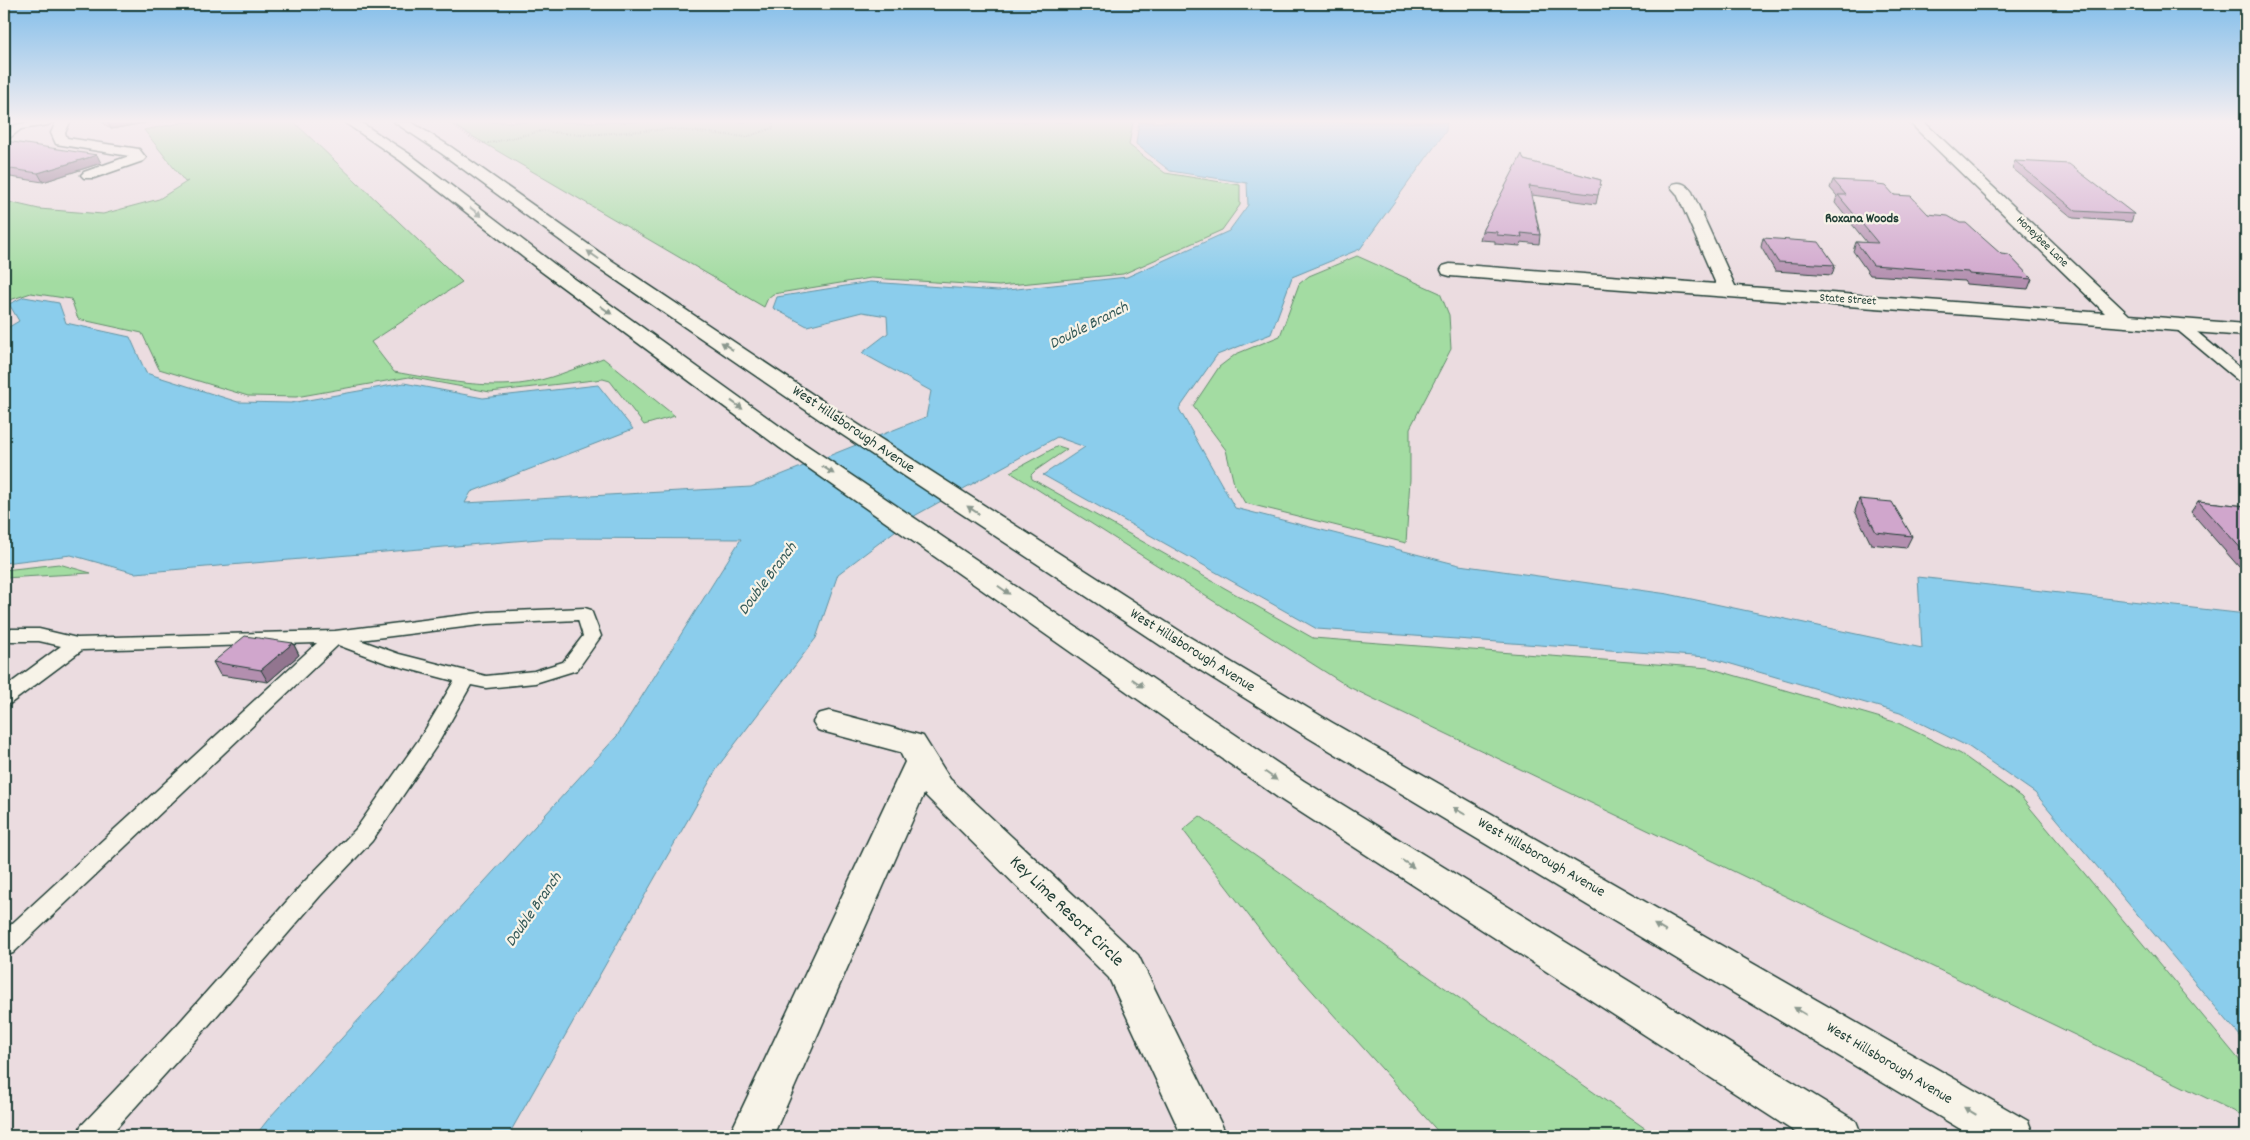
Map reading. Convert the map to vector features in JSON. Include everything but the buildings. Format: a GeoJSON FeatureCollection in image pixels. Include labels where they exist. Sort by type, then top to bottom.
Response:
{"type":"FeatureCollection","features":[{"type":"Feature","properties":{"kind":"main road"},"geometry":{"type":"LineString","coordinates":[[428,175],[548,268],[788,442],[1292,790],[1840,1136]]}},
{"type":"Feature","properties":{"kind":"main road","name":"West Hillsborough Avenue"},"geometry":{"type":"LineString","coordinates":[[481,175],[602,262],[840,423],[1176,642],[1320,730],[2012,1136]]}},
{"type":"Feature","properties":{"kind":"main road","name":"Honeybee Lane"},"geometry":{"type":"LineString","coordinates":[[1972,175],[2124,321]]}},
{"type":"Feature","properties":{"kind":"main road"},"geometry":{"type":"LineString","coordinates":[[1679,187],[1684,192],[1728,291]]}},
{"type":"Feature","properties":{"kind":"main road","name":"State Street"},"geometry":{"type":"LineString","coordinates":[[1450,270],[2246,330]]}},
{"type":"Feature","properties":{"kind":"main road","name":"Key Lime Resort Circle"},"geometry":{"type":"LineString","coordinates":[[829,722],[911,744],[938,788],[1124,966],[1206,1136]]}},
{"type":"Feature","properties":{"kind":"main road"},"geometry":{"type":"LineString","coordinates":[[751,1136],[922,762]]}},
{"type":"Feature","properties":{"kind":"lane"},"geometry":{"type":"LineString","coordinates":[[2180,325],[2246,380]]}},
{"type":"Feature","properties":{"kind":"lane"},"geometry":{"type":"LineString","coordinates":[[4,635],[39,634],[77,644],[335,637],[488,618],[585,614],[592,636],[570,666],[535,677],[486,682],[393,659],[335,637]]}},
{"type":"Feature","properties":{"kind":"lane"},"geometry":{"type":"LineString","coordinates":[[4,946],[335,637]]}},
{"type":"Feature","properties":{"kind":"lane"},"geometry":{"type":"LineString","coordinates":[[4,698],[77,644]]}},
{"type":"Feature","properties":{"kind":"lane"},"geometry":{"type":"LineString","coordinates":[[91,1136],[186,1033],[312,889],[364,836],[430,740],[466,677]]}},
{"type":"Feature","properties":{"kind":"green space"},"geometry":{"type":"Polygon","coordinates":[[[180,175],[350,175],[462,282],[371,342],[394,372],[472,384],[519,384],[551,377],[603,358],[675,416],[644,425],[610,381],[603,379],[490,392],[409,377],[296,397],[248,396],[159,369],[142,333],[78,319],[71,299],[31,293],[4,302],[4,201],[39,209],[103,214],[159,199],[188,181],[185,182],[180,175]]]}},
{"type":"Feature","properties":{"kind":"green space"},"geometry":{"type":"Polygon","coordinates":[[[539,175],[1179,175],[1240,185],[1240,205],[1222,230],[1123,274],[999,286],[871,278],[773,294],[768,298],[764,307],[539,175]]]}},
{"type":"Feature","properties":{"kind":"green space"},"geometry":{"type":"Polygon","coordinates":[[[1357,256],[1440,293],[1449,315],[1451,349],[1410,428],[1410,479],[1406,543],[1245,503],[1234,484],[1226,450],[1193,406],[1219,367],[1236,354],[1280,336],[1299,284],[1309,276],[1357,256]]]}},
{"type":"Feature","properties":{"kind":"green space"},"geometry":{"type":"Polygon","coordinates":[[[1058,446],[1067,449],[1035,471],[1031,475],[1032,479],[1313,638],[1709,668],[1898,723],[1961,754],[2021,797],[2246,1068],[2246,1117],[1349,687],[1010,472],[1058,446]]]}},
{"type":"Feature","properties":{"kind":"green space"},"geometry":{"type":"Polygon","coordinates":[[[59,564],[91,573],[4,578],[4,570],[59,564]]]}},
{"type":"Feature","properties":{"kind":"green space"},"geometry":{"type":"Polygon","coordinates":[[[1200,816],[1656,1136],[1442,1136],[1272,946],[1183,830],[1200,816]]]}},
{"type":"Feature","properties":{"kind":"water","name":"Double Branch"},"geometry":{"type":"Polygon","coordinates":[[[1197,175],[1414,175],[1360,249],[1292,277],[1271,334],[1217,355],[1179,409],[1235,508],[1459,565],[1668,594],[1922,648],[1918,577],[2246,614],[2246,1043],[2035,793],[1969,747],[1900,713],[1707,657],[1317,629],[1043,475],[1085,447],[1057,437],[916,515],[838,574],[816,638],[719,765],[508,1136],[255,1136],[270,1117],[617,736],[741,539],[551,538],[135,573],[71,555],[4,563],[4,330],[19,321],[9,304],[24,297],[59,303],[66,323],[130,337],[146,373],[238,402],[291,403],[404,383],[483,398],[598,385],[633,429],[471,492],[465,503],[751,487],[926,417],[931,391],[862,353],[888,333],[887,316],[862,312],[807,326],[773,308],[777,297],[870,282],[998,291],[1127,277],[1229,231],[1248,205],[1247,183],[1197,175]]]}},
{"type":"Feature","properties":{"kind":"district","name":"Roxana Woods"},"geometry":{"type":"Point","coordinates":[1862,219]}}]}
